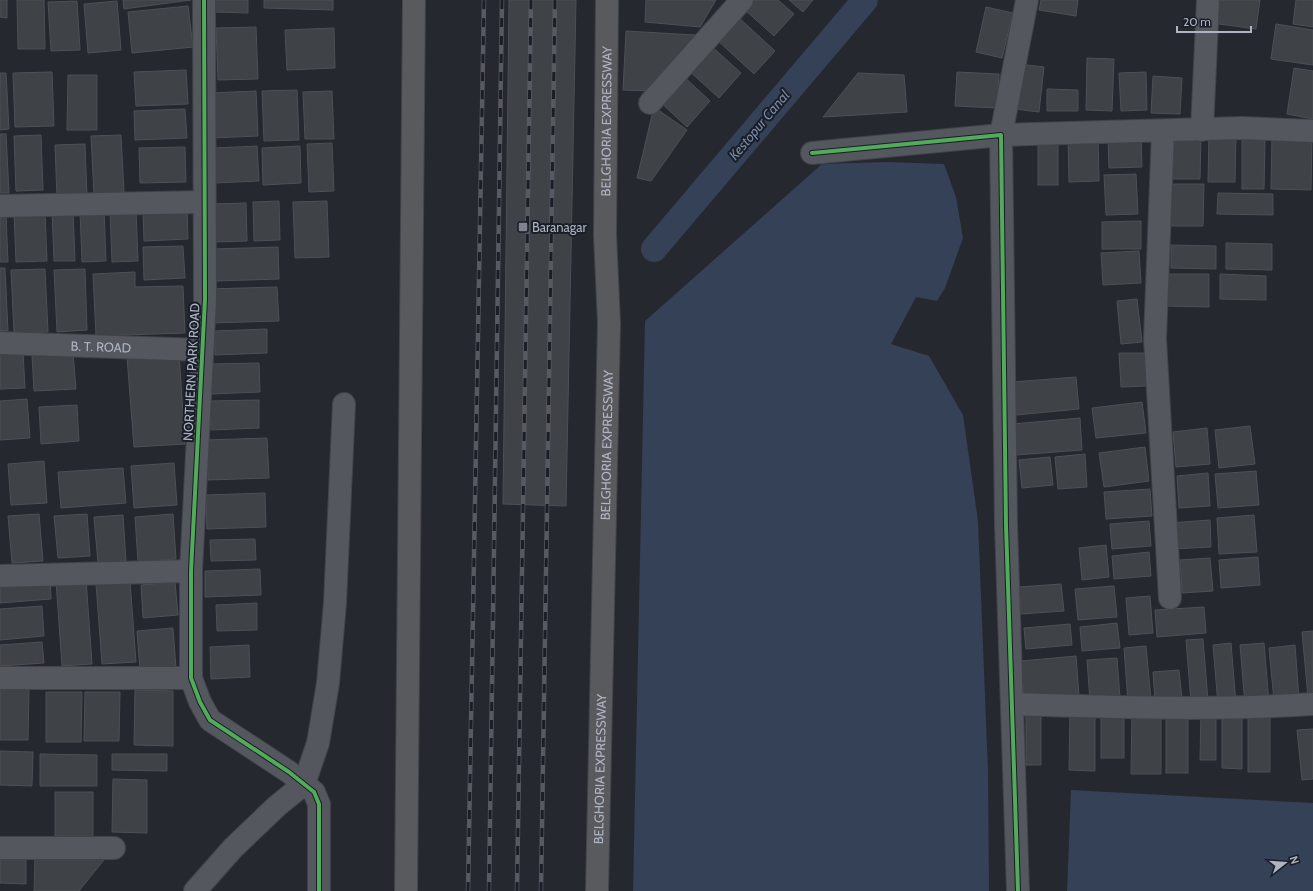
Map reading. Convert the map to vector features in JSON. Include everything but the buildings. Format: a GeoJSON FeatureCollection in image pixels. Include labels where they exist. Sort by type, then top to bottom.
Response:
{"type":"FeatureCollection","features":[{"type":"Feature","properties":{"kind":"highway"},"geometry":{"type":"LineString","coordinates":[[406,891],[414,0]]}},
{"type":"Feature","properties":{"kind":"highway","name":"BELGHORIA EXPRESSWAY"},"geometry":{"type":"LineString","coordinates":[[597,891],[609,323],[605,235],[607,0]]}},
{"type":"Feature","properties":{"kind":"street","name":"NORTHERN PARK ROAD"},"geometry":{"type":"LineString","coordinates":[[204,0],[204,299],[191,571],[191,678],[200,702],[210,720],[296,778],[314,792],[319,804],[319,891]]}},
{"type":"Feature","properties":{"kind":"street"},"geometry":{"type":"LineString","coordinates":[[650,103],[742,0]]}},
{"type":"Feature","properties":{"kind":"street"},"geometry":{"type":"LineString","coordinates":[[1018,891],[1006,525],[1001,135],[1027,0]]}},
{"type":"Feature","properties":{"kind":"street"},"geometry":{"type":"LineString","coordinates":[[1202,130],[1208,0]]}},
{"type":"Feature","properties":{"kind":"street"},"geometry":{"type":"LineString","coordinates":[[812,153],[1001,135],[1242,128],[1313,131]]}},
{"type":"Feature","properties":{"kind":"street"},"geometry":{"type":"LineString","coordinates":[[1163,130],[1155,339],[1170,598]]}},
{"type":"Feature","properties":{"kind":"street"},"geometry":{"type":"LineString","coordinates":[[0,206],[204,202]]}},
{"type":"Feature","properties":{"kind":"street","name":"B. T. ROAD"},"geometry":{"type":"LineString","coordinates":[[0,343],[202,350]]}},
{"type":"Feature","properties":{"kind":"street"},"geometry":{"type":"LineString","coordinates":[[195,891],[233,848],[277,806],[318,743],[328,683],[335,603],[344,404]]}},
{"type":"Feature","properties":{"kind":"street"},"geometry":{"type":"LineString","coordinates":[[0,576],[191,571]]}},
{"type":"Feature","properties":{"kind":"street"},"geometry":{"type":"LineString","coordinates":[[0,678],[191,678]]}},
{"type":"Feature","properties":{"kind":"street"},"geometry":{"type":"LineString","coordinates":[[1012,704],[1142,707],[1268,707],[1313,704]]}},
{"type":"Feature","properties":{"kind":"street"},"geometry":{"type":"LineString","coordinates":[[0,848],[114,848]]}},
{"type":"Feature","properties":{"kind":"water"},"geometry":{"type":"Polygon","coordinates":[[[887,162],[944,164],[956,197],[963,238],[945,288],[937,301],[916,297],[891,344],[929,356],[963,415],[978,521],[988,771],[989,891],[633,891],[645,321],[822,164],[887,162]]]}},
{"type":"Feature","properties":{"kind":"water"},"geometry":{"type":"Polygon","coordinates":[[[1071,790],[1313,803],[1313,891],[1067,891],[1071,790]]]}},
{"type":"Feature","properties":{"kind":"waterway","name":"Kestopur Canal"},"geometry":{"type":"LineString","coordinates":[[654,249],[865,0]]}},
{"type":"Feature","properties":{"kind":"railway"},"geometry":{"type":"LineString","coordinates":[[468,891],[484,0]]}},
{"type":"Feature","properties":{"kind":"railway"},"geometry":{"type":"LineString","coordinates":[[489,891],[502,0]]}},
{"type":"Feature","properties":{"kind":"railway"},"geometry":{"type":"LineString","coordinates":[[517,891],[531,0]]}},
{"type":"Feature","properties":{"kind":"railway"},"geometry":{"type":"LineString","coordinates":[[541,891],[555,0]]}},
{"type":"Feature","properties":{"kind":"cycle path"},"geometry":{"type":"LineString","coordinates":[[204,0],[205,299],[191,571],[191,678],[200,702],[210,720],[289,772],[314,792],[319,804],[319,891]]}},
{"type":"Feature","properties":{"kind":"cycle path"},"geometry":{"type":"LineString","coordinates":[[812,153],[1001,135],[1006,525],[1018,891]]}},
{"type":"Feature","properties":{"kind":"place","name":"Baranagar"},"geometry":{"type":"Point","coordinates":[523,227]}}]}
